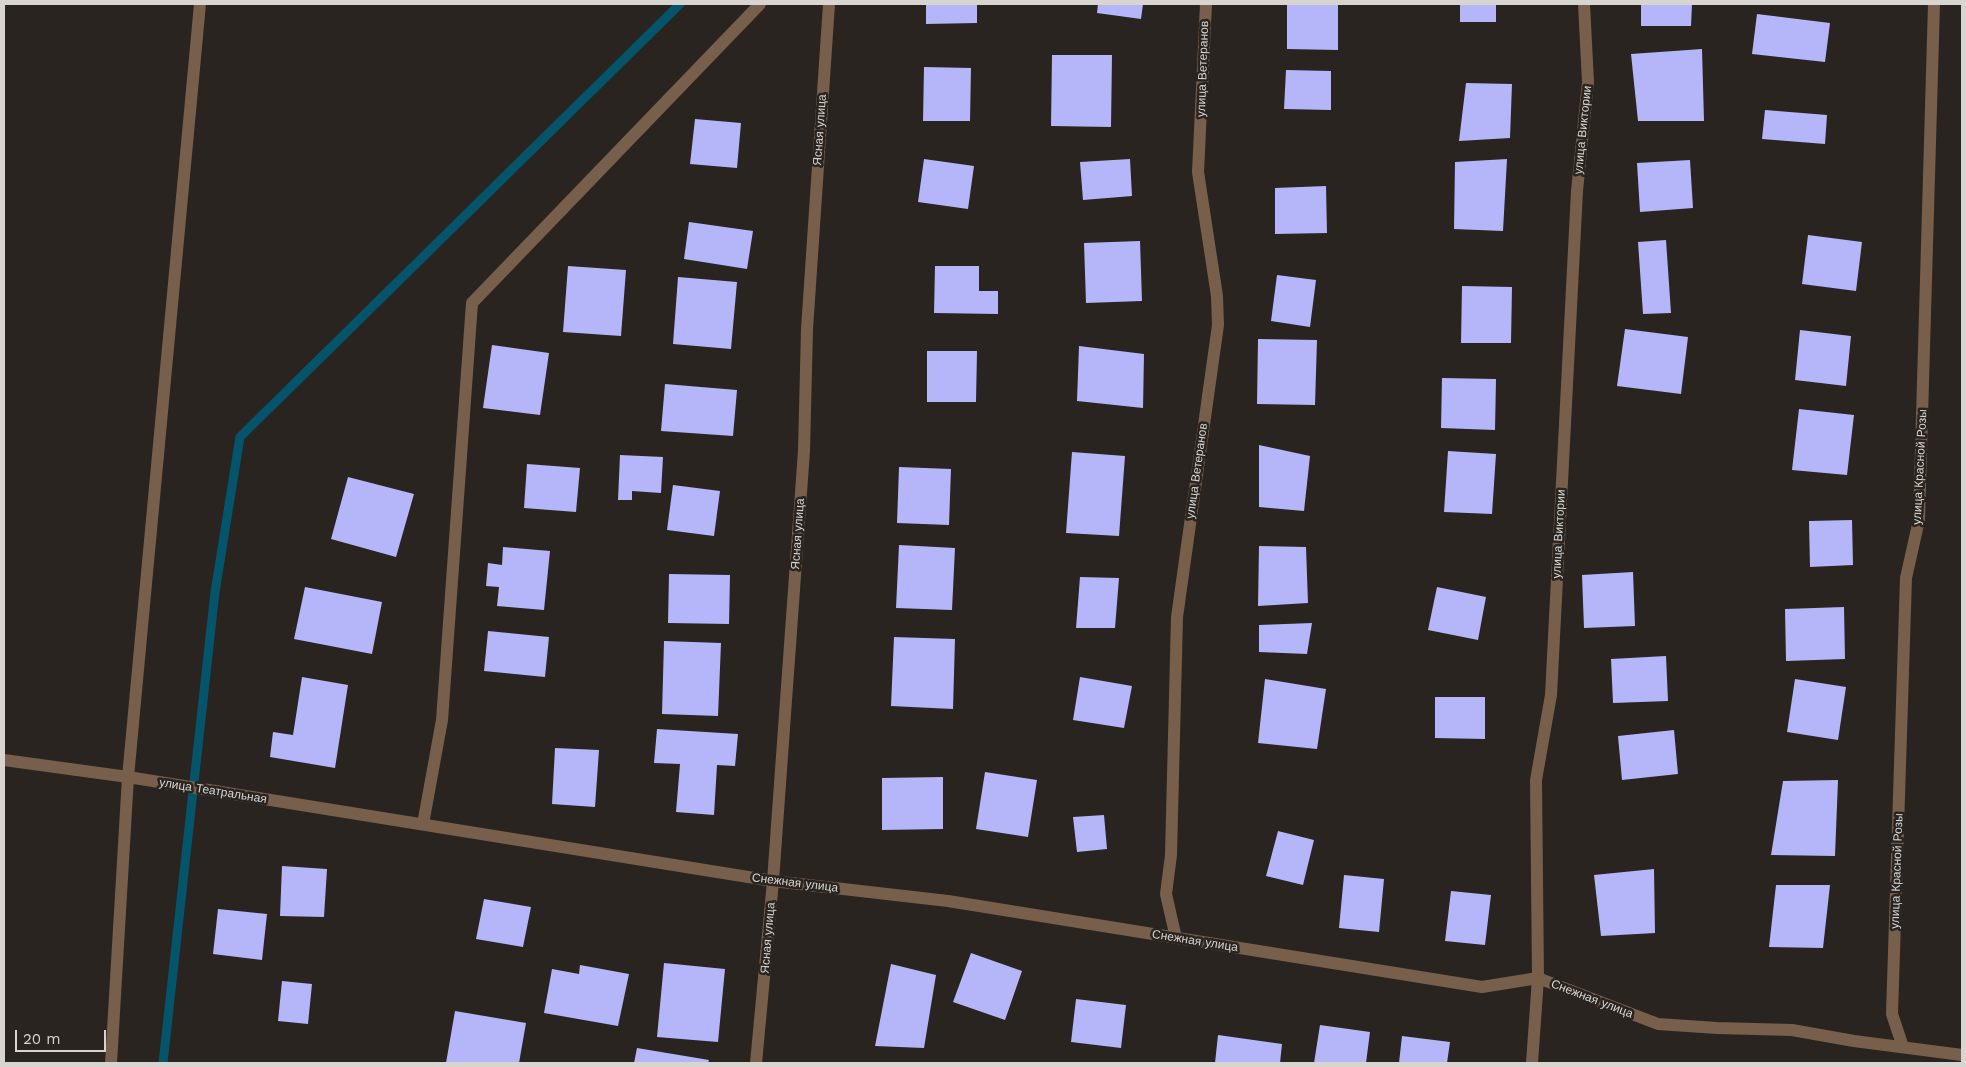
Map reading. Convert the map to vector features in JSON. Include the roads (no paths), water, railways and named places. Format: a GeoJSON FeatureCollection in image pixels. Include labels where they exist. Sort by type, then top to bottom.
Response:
{"type":"FeatureCollection","features":[{"type":"Feature","properties":{"kind":"street"},"geometry":{"type":"LineString","coordinates":[[111,1063],[128,778],[200,4]]}},
{"type":"Feature","properties":{"kind":"street"},"geometry":{"type":"LineString","coordinates":[[423,824],[442,720],[472,303],[760,4]]}},
{"type":"Feature","properties":{"kind":"street","name":"Ясная улица"},"geometry":{"type":"LineString","coordinates":[[756,1063],[773,881],[804,451],[807,329],[829,4]]}},
{"type":"Feature","properties":{"kind":"street","name":"улица Ветеранов"},"geometry":{"type":"LineString","coordinates":[[1176,938],[1166,894],[1171,855],[1177,617],[1218,325],[1217,296],[1198,172],[1206,4]]}},
{"type":"Feature","properties":{"kind":"street","name":"улица Виктории"},"geometry":{"type":"LineString","coordinates":[[1532,1063],[1538,978],[1536,780],[1551,694],[1577,191],[1588,82],[1584,4]]}},
{"type":"Feature","properties":{"kind":"street","name":"улица Красной Розы"},"geometry":{"type":"LineString","coordinates":[[1903,1047],[1892,1014],[1906,578],[1919,520],[1934,4]]}},
{"type":"Feature","properties":{"kind":"street","name":"улица Театральная"},"geometry":{"type":"LineString","coordinates":[[4,760],[423,824]]}},
{"type":"Feature","properties":{"kind":"street","name":"Снежная улица"},"geometry":{"type":"LineString","coordinates":[[423,824],[773,881],[948,901],[1482,987],[1538,978],[1658,1024],[1792,1030],[1962,1055]]}},
{"type":"Feature","properties":{"kind":"waterway"},"geometry":{"type":"LineString","coordinates":[[163,1063],[215,592],[240,437],[680,4]]}}]}
